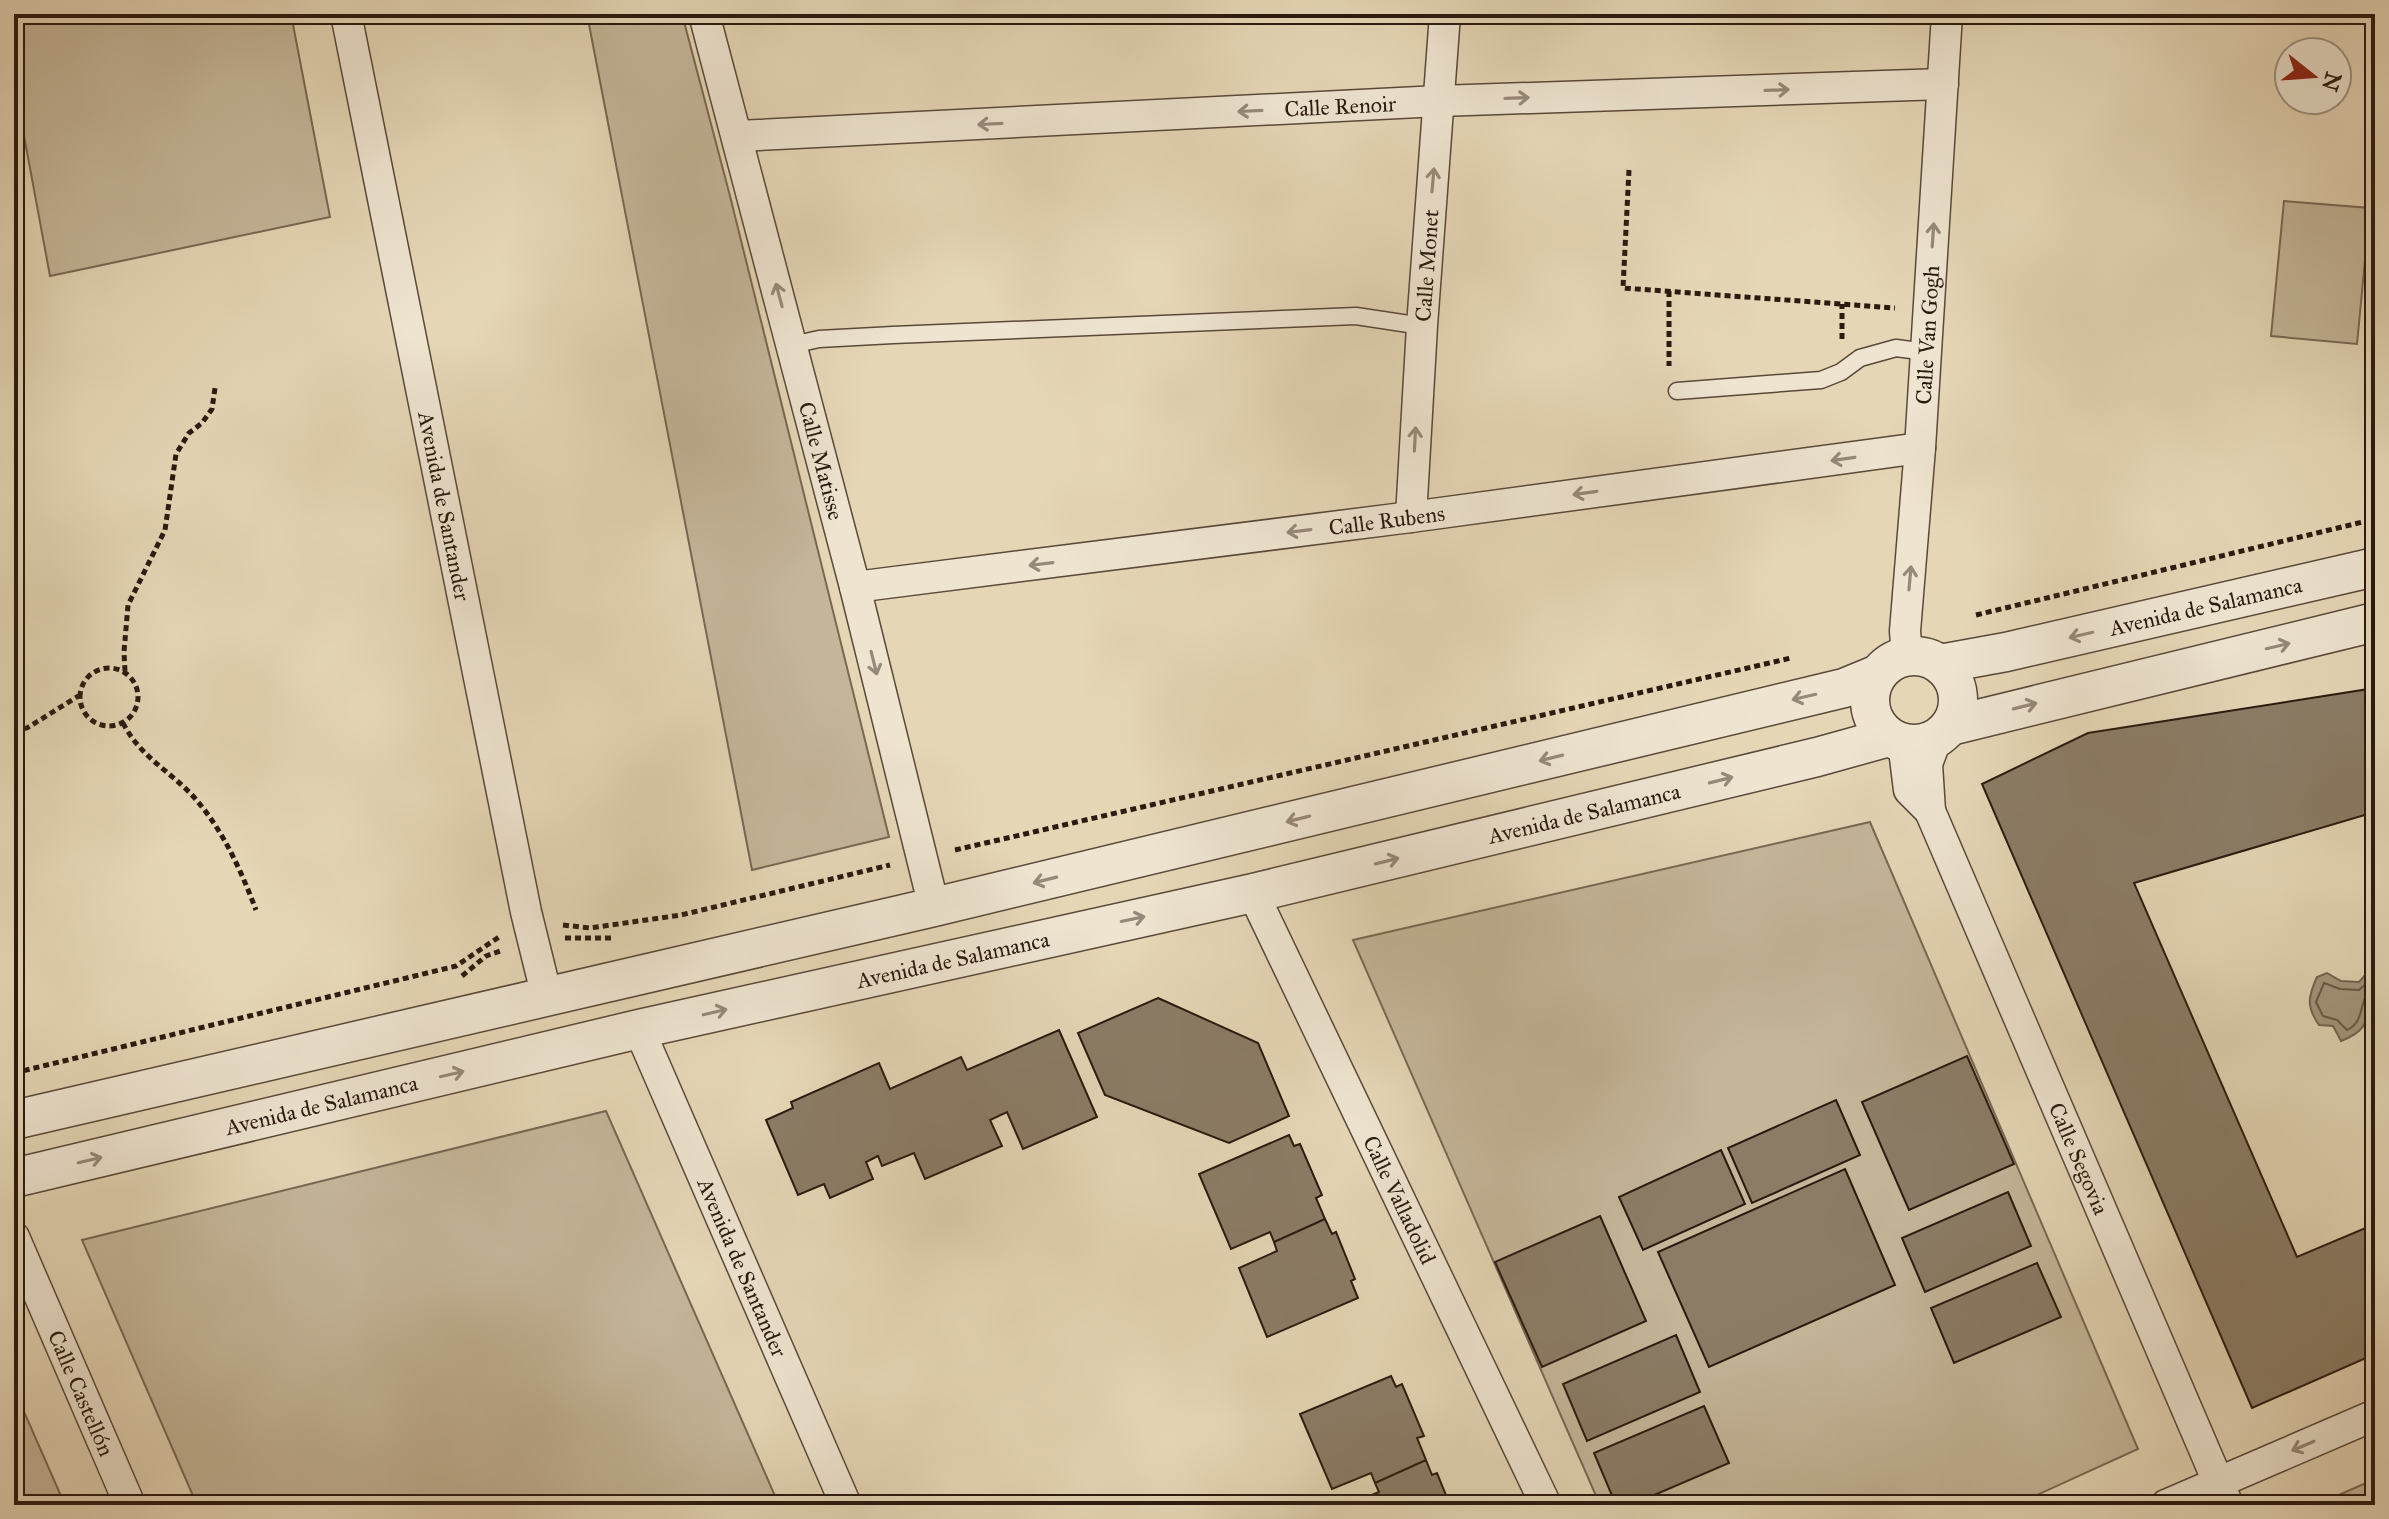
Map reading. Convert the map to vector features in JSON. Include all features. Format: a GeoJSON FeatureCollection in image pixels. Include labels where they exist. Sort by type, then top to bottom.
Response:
{"type":"FeatureCollection","features":[{"type":"Feature","properties":{"kind":"street","name":"Avenida de Santander"},"geometry":{"type":"LineString","coordinates":[[346,14],[530,928],[547,997]]}},
{"type":"Feature","properties":{"kind":"street","name":"Calle Matisse"},"geometry":{"type":"LineString","coordinates":[[704,14],[855,587],[934,907]]}},
{"type":"Feature","properties":{"kind":"street","name":"Calle Monet"},"geometry":{"type":"LineString","coordinates":[[1411,517],[1445,14]]}},
{"type":"Feature","properties":{"kind":"street","name":"Calle Van Gogh"},"geometry":{"type":"LineString","coordinates":[[1909,664],[1905,631],[1920,448],[1947,14]]}},
{"type":"Feature","properties":{"kind":"street","name":"Calle Renoir"},"geometry":{"type":"LineString","coordinates":[[737,136],[1439,101],[1943,84]]}},
{"type":"Feature","properties":{"kind":"street","name":"Calle Rubens"},"geometry":{"type":"LineString","coordinates":[[855,587],[1411,517],[1920,448]]}},
{"type":"Feature","properties":{"kind":"street","name":"Avenida de Salamanca"},"geometry":{"type":"LineString","coordinates":[[14,1120],[934,907],[1844,688],[1909,664],[2006,652],[2375,567]]}},
{"type":"Feature","properties":{"kind":"street","name":"Avenida de Salamanca"},"geometry":{"type":"LineString","coordinates":[[14,1178],[639,1029],[1253,893],[1817,757],[1920,736],[2375,622]]}},
{"type":"Feature","properties":{"kind":"street"},"geometry":{"type":"LineString","coordinates":[[1909,664],[1952,677],[1958,693],[1957,710],[1920,736],[1877,724],[1870,708],[1871,690],[1909,664]]}},
{"type":"Feature","properties":{"kind":"street","name":"Calle Segovia"},"geometry":{"type":"LineString","coordinates":[[1920,736],[1909,790],[1930,811],[2223,1494]]}},
{"type":"Feature","properties":{"kind":"street","name":"Calle Valladolid"},"geometry":{"type":"LineString","coordinates":[[1253,893],[1546,1505]]}},
{"type":"Feature","properties":{"kind":"street","name":"Avenida de Santander"},"geometry":{"type":"LineString","coordinates":[[639,1029],[846,1505]]}},
{"type":"Feature","properties":{"kind":"street","name":"Calle Castellón"},"geometry":{"type":"LineString","coordinates":[[14,1237],[130,1505]]}},
{"type":"Feature","properties":{"kind":"street"},"geometry":{"type":"LineString","coordinates":[[2166,1505],[2223,1494],[2375,1415]]}},
{"type":"Feature","properties":{"kind":"lane"},"geometry":{"type":"LineString","coordinates":[[792,345],[819,339],[893,335],[1356,316],[1422,326]]}},
{"type":"Feature","properties":{"kind":"lane"},"geometry":{"type":"LineString","coordinates":[[1677,391],[1821,380],[1841,372],[1860,358],[1884,351],[1896,348],[1926,352]]}},
{"type":"Feature","properties":{"kind":"path"},"geometry":{"type":"LineString","coordinates":[[2371,14],[2375,24]]}},
{"type":"Feature","properties":{"kind":"path"},"geometry":{"type":"LineString","coordinates":[[1629,170],[1623,288],[1928,311]]}},
{"type":"Feature","properties":{"kind":"path"},"geometry":{"type":"LineString","coordinates":[[1669,291],[1669,367],[1677,391]]}},
{"type":"Feature","properties":{"kind":"path"},"geometry":{"type":"LineString","coordinates":[[125,671],[128,605],[165,530],[176,454],[189,433],[202,423],[212,409],[215,388]]}},
{"type":"Feature","properties":{"kind":"path"},"geometry":{"type":"LineString","coordinates":[[1963,618],[2375,519]]}},
{"type":"Feature","properties":{"kind":"path"},"geometry":{"type":"LineString","coordinates":[[14,1073],[456,966],[505,933],[553,924],[590,928],[681,915],[1797,656]]}},
{"type":"Feature","properties":{"kind":"path"},"geometry":{"type":"LineString","coordinates":[[114,667],[125,671],[135,680],[139,692],[133,716],[123,723],[99,725],[88,718],[81,708],[83,683],[90,673],[102,668],[114,667]]}},
{"type":"Feature","properties":{"kind":"path"},"geometry":{"type":"LineString","coordinates":[[14,729],[27,728],[80,695]]}},
{"type":"Feature","properties":{"kind":"path"},"geometry":{"type":"LineString","coordinates":[[123,723],[135,743],[194,798],[223,836],[256,910]]}},
{"type":"Feature","properties":{"kind":"shaded area"},"geometry":{"type":"Polygon","coordinates":[[[14,14],[291,14],[330,217],[50,276],[14,82],[14,14]]]}},
{"type":"Feature","properties":{"kind":"shaded area"},"geometry":{"type":"Polygon","coordinates":[[[587,14],[682,14],[889,837],[752,870],[587,14]]]}},
{"type":"Feature","properties":{"kind":"shaded area"},"geometry":{"type":"Polygon","coordinates":[[[2284,201],[2370,208],[2357,344],[2271,336],[2284,201]]]}},
{"type":"Feature","properties":{"kind":"shaded area"},"geometry":{"type":"Polygon","coordinates":[[[1870,822],[2138,1449],[2015,1505],[1600,1505],[1353,940],[1870,822]]]}},
{"type":"Feature","properties":{"kind":"shaded area"},"geometry":{"type":"Polygon","coordinates":[[[606,1111],[779,1505],[197,1505],[82,1240],[606,1111]]]}},
{"type":"Feature","properties":{"kind":"shaded area"},"geometry":{"type":"Polygon","coordinates":[[[14,1389],[65,1505],[14,1505],[14,1389]]]}},
{"type":"Feature","properties":{"kind":"shaded area"},"geometry":{"type":"Polygon","coordinates":[[[2375,1479],[2375,1505],[2316,1505],[2375,1479]]]}},
{"type":"Feature","properties":{"kind":"water"},"geometry":{"type":"Polygon","coordinates":[[[2375,955],[2375,999],[2363,1027],[2341,1041],[2333,1026],[2319,1025],[2312,1012],[2310,996],[2314,984],[2317,977],[2327,973],[2341,981],[2359,982],[2375,955]]]}},
{"type":"Feature","properties":{"kind":"building"},"geometry":{"type":"Polygon","coordinates":[[[2375,688],[2375,812],[2134,883],[2297,1257],[2375,1224],[2375,1354],[2252,1408],[1982,784],[2088,733],[2375,688]]]}},
{"type":"Feature","properties":{"kind":"building"},"geometry":{"type":"Polygon","coordinates":[[[1158,998],[1258,1043],[1289,1116],[1229,1143],[1105,1095],[1078,1033],[1158,998]]]}},
{"type":"Feature","properties":{"kind":"building"},"geometry":{"type":"Polygon","coordinates":[[[1059,1030],[1097,1117],[1023,1149],[1007,1112],[990,1120],[1002,1146],[925,1179],[914,1153],[882,1166],[878,1156],[866,1162],[873,1179],[830,1198],[824,1184],[798,1195],[766,1120],[793,1108],[791,1102],[879,1063],[890,1089],[961,1057],[967,1070],[1059,1030]]]}},
{"type":"Feature","properties":{"kind":"building"},"geometry":{"type":"Polygon","coordinates":[[[1967,1056],[2014,1164],[1909,1210],[1862,1102],[1967,1056]]]}},
{"type":"Feature","properties":{"kind":"building"},"geometry":{"type":"Polygon","coordinates":[[[1836,1100],[1860,1155],[1752,1203],[1728,1148],[1836,1100]]]}},
{"type":"Feature","properties":{"kind":"building"},"geometry":{"type":"Polygon","coordinates":[[[1289,1135],[1294,1146],[1300,1144],[1322,1195],[1316,1198],[1325,1219],[1274,1242],[1270,1232],[1231,1249],[1199,1174],[1289,1135]]]}},
{"type":"Feature","properties":{"kind":"building"},"geometry":{"type":"Polygon","coordinates":[[[1721,1150],[1745,1204],[1643,1250],[1619,1197],[1721,1150]]]}},
{"type":"Feature","properties":{"kind":"building"},"geometry":{"type":"Polygon","coordinates":[[[1845,1169],[1895,1285],[1709,1367],[1658,1252],[1845,1169]]]}},
{"type":"Feature","properties":{"kind":"building"},"geometry":{"type":"Polygon","coordinates":[[[2008,1192],[2031,1246],[1925,1292],[1902,1238],[2008,1192]]]}},
{"type":"Feature","properties":{"kind":"building"},"geometry":{"type":"Polygon","coordinates":[[[1600,1216],[1646,1321],[1542,1367],[1495,1262],[1600,1216]]]}},
{"type":"Feature","properties":{"kind":"building"},"geometry":{"type":"Polygon","coordinates":[[[1325,1219],[1332,1234],[1336,1232],[1355,1279],[1351,1281],[1358,1298],[1267,1337],[1239,1268],[1277,1251],[1274,1242],[1325,1219]]]}},
{"type":"Feature","properties":{"kind":"building"},"geometry":{"type":"Polygon","coordinates":[[[2037,1263],[2061,1317],[1954,1363],[1931,1308],[2037,1263]]]}},
{"type":"Feature","properties":{"kind":"building"},"geometry":{"type":"Polygon","coordinates":[[[1676,1335],[1700,1392],[1587,1441],[1563,1384],[1676,1335]]]}},
{"type":"Feature","properties":{"kind":"building"},"geometry":{"type":"Polygon","coordinates":[[[1391,1376],[1396,1387],[1402,1384],[1424,1436],[1417,1438],[1426,1460],[1375,1483],[1371,1473],[1332,1489],[1300,1414],[1391,1376]]]}},
{"type":"Feature","properties":{"kind":"building"},"geometry":{"type":"Polygon","coordinates":[[[1704,1406],[1729,1463],[1631,1505],[1616,1505],[1594,1453],[1704,1406]]]}},
{"type":"Feature","properties":{"kind":"building"},"geometry":{"type":"Polygon","coordinates":[[[1426,1460],[1432,1475],[1437,1473],[1450,1505],[1348,1505],[1379,1492],[1375,1483],[1426,1460]]]}}]}
